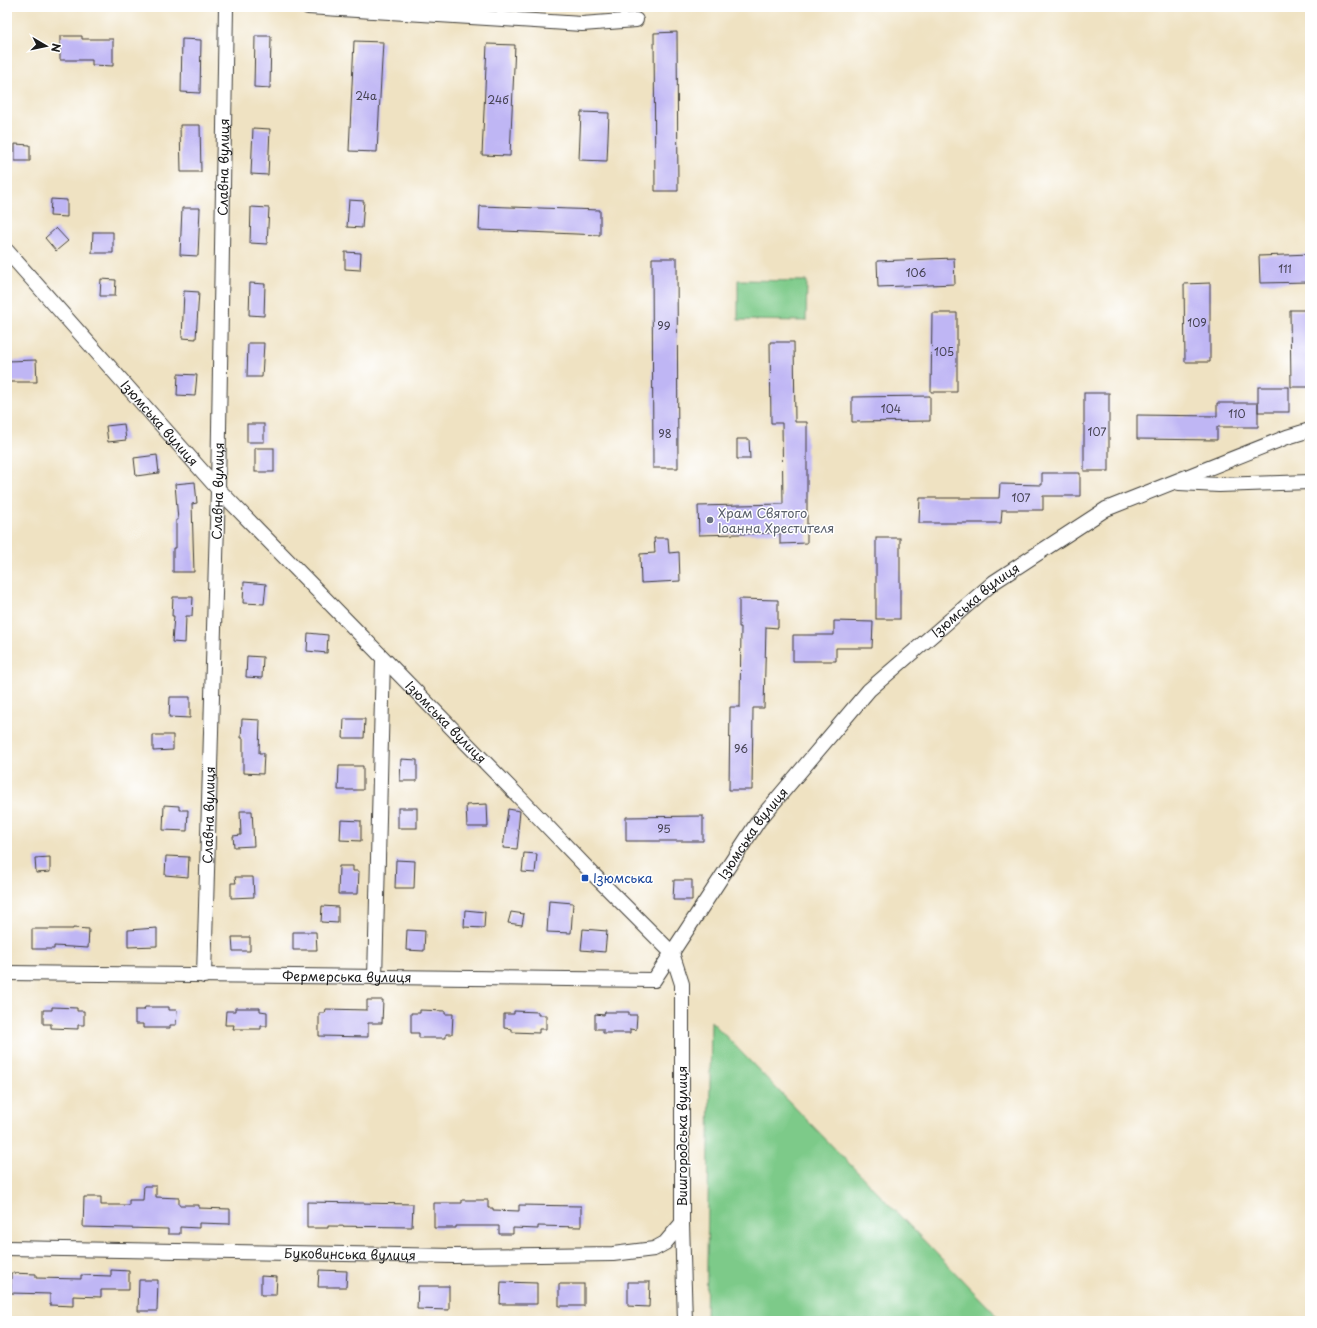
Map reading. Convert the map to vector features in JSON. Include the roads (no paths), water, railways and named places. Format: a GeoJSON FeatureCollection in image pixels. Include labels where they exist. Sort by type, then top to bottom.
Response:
{"type":"FeatureCollection","features":[{"type":"Feature","properties":{"kind":"street","name":"Славна вулиця"},"geometry":{"type":"LineString","coordinates":[[204,976],[218,489],[226,7]]}},
{"type":"Feature","properties":{"kind":"street"},"geometry":{"type":"LineString","coordinates":[[308,7],[582,24],[636,20]]}},
{"type":"Feature","properties":{"kind":"street","name":"Ізюмська вулиця"},"geometry":{"type":"LineString","coordinates":[[7,251],[218,489],[672,954],[759,820],[869,690],[994,582],[1106,509],[1273,443],[1310,430]]}},
{"type":"Feature","properties":{"kind":"street","name":"Ізюмська вулиця"},"geometry":{"type":"LineString","coordinates":[[1174,483],[1219,485],[1310,482]]}},
{"type":"Feature","properties":{"kind":"street","name":"Ізюмська вулиця"},"geometry":{"type":"LineString","coordinates":[[376,978],[383,659]]}},
{"type":"Feature","properties":{"kind":"street","name":"Фермерська вулиця"},"geometry":{"type":"LineString","coordinates":[[7,973],[654,980],[672,954]]}},
{"type":"Feature","properties":{"kind":"street","name":"Вишгородська вулиця"},"geometry":{"type":"LineString","coordinates":[[672,954],[682,984],[682,1223],[685,1321]]}},
{"type":"Feature","properties":{"kind":"street","name":"Буковинська вулиця"},"geometry":{"type":"LineString","coordinates":[[7,1248],[454,1256],[613,1254],[654,1249],[665,1243],[682,1223]]}},
{"type":"Feature","properties":{"kind":"place","name":"Храм Святого Іоанна Хрестителя"},"geometry":{"type":"Point","coordinates":[710,520]}},
{"type":"Feature","properties":{"kind":"place","name":"Ізюмська"},"geometry":{"type":"Point","coordinates":[585,878]}}]}
